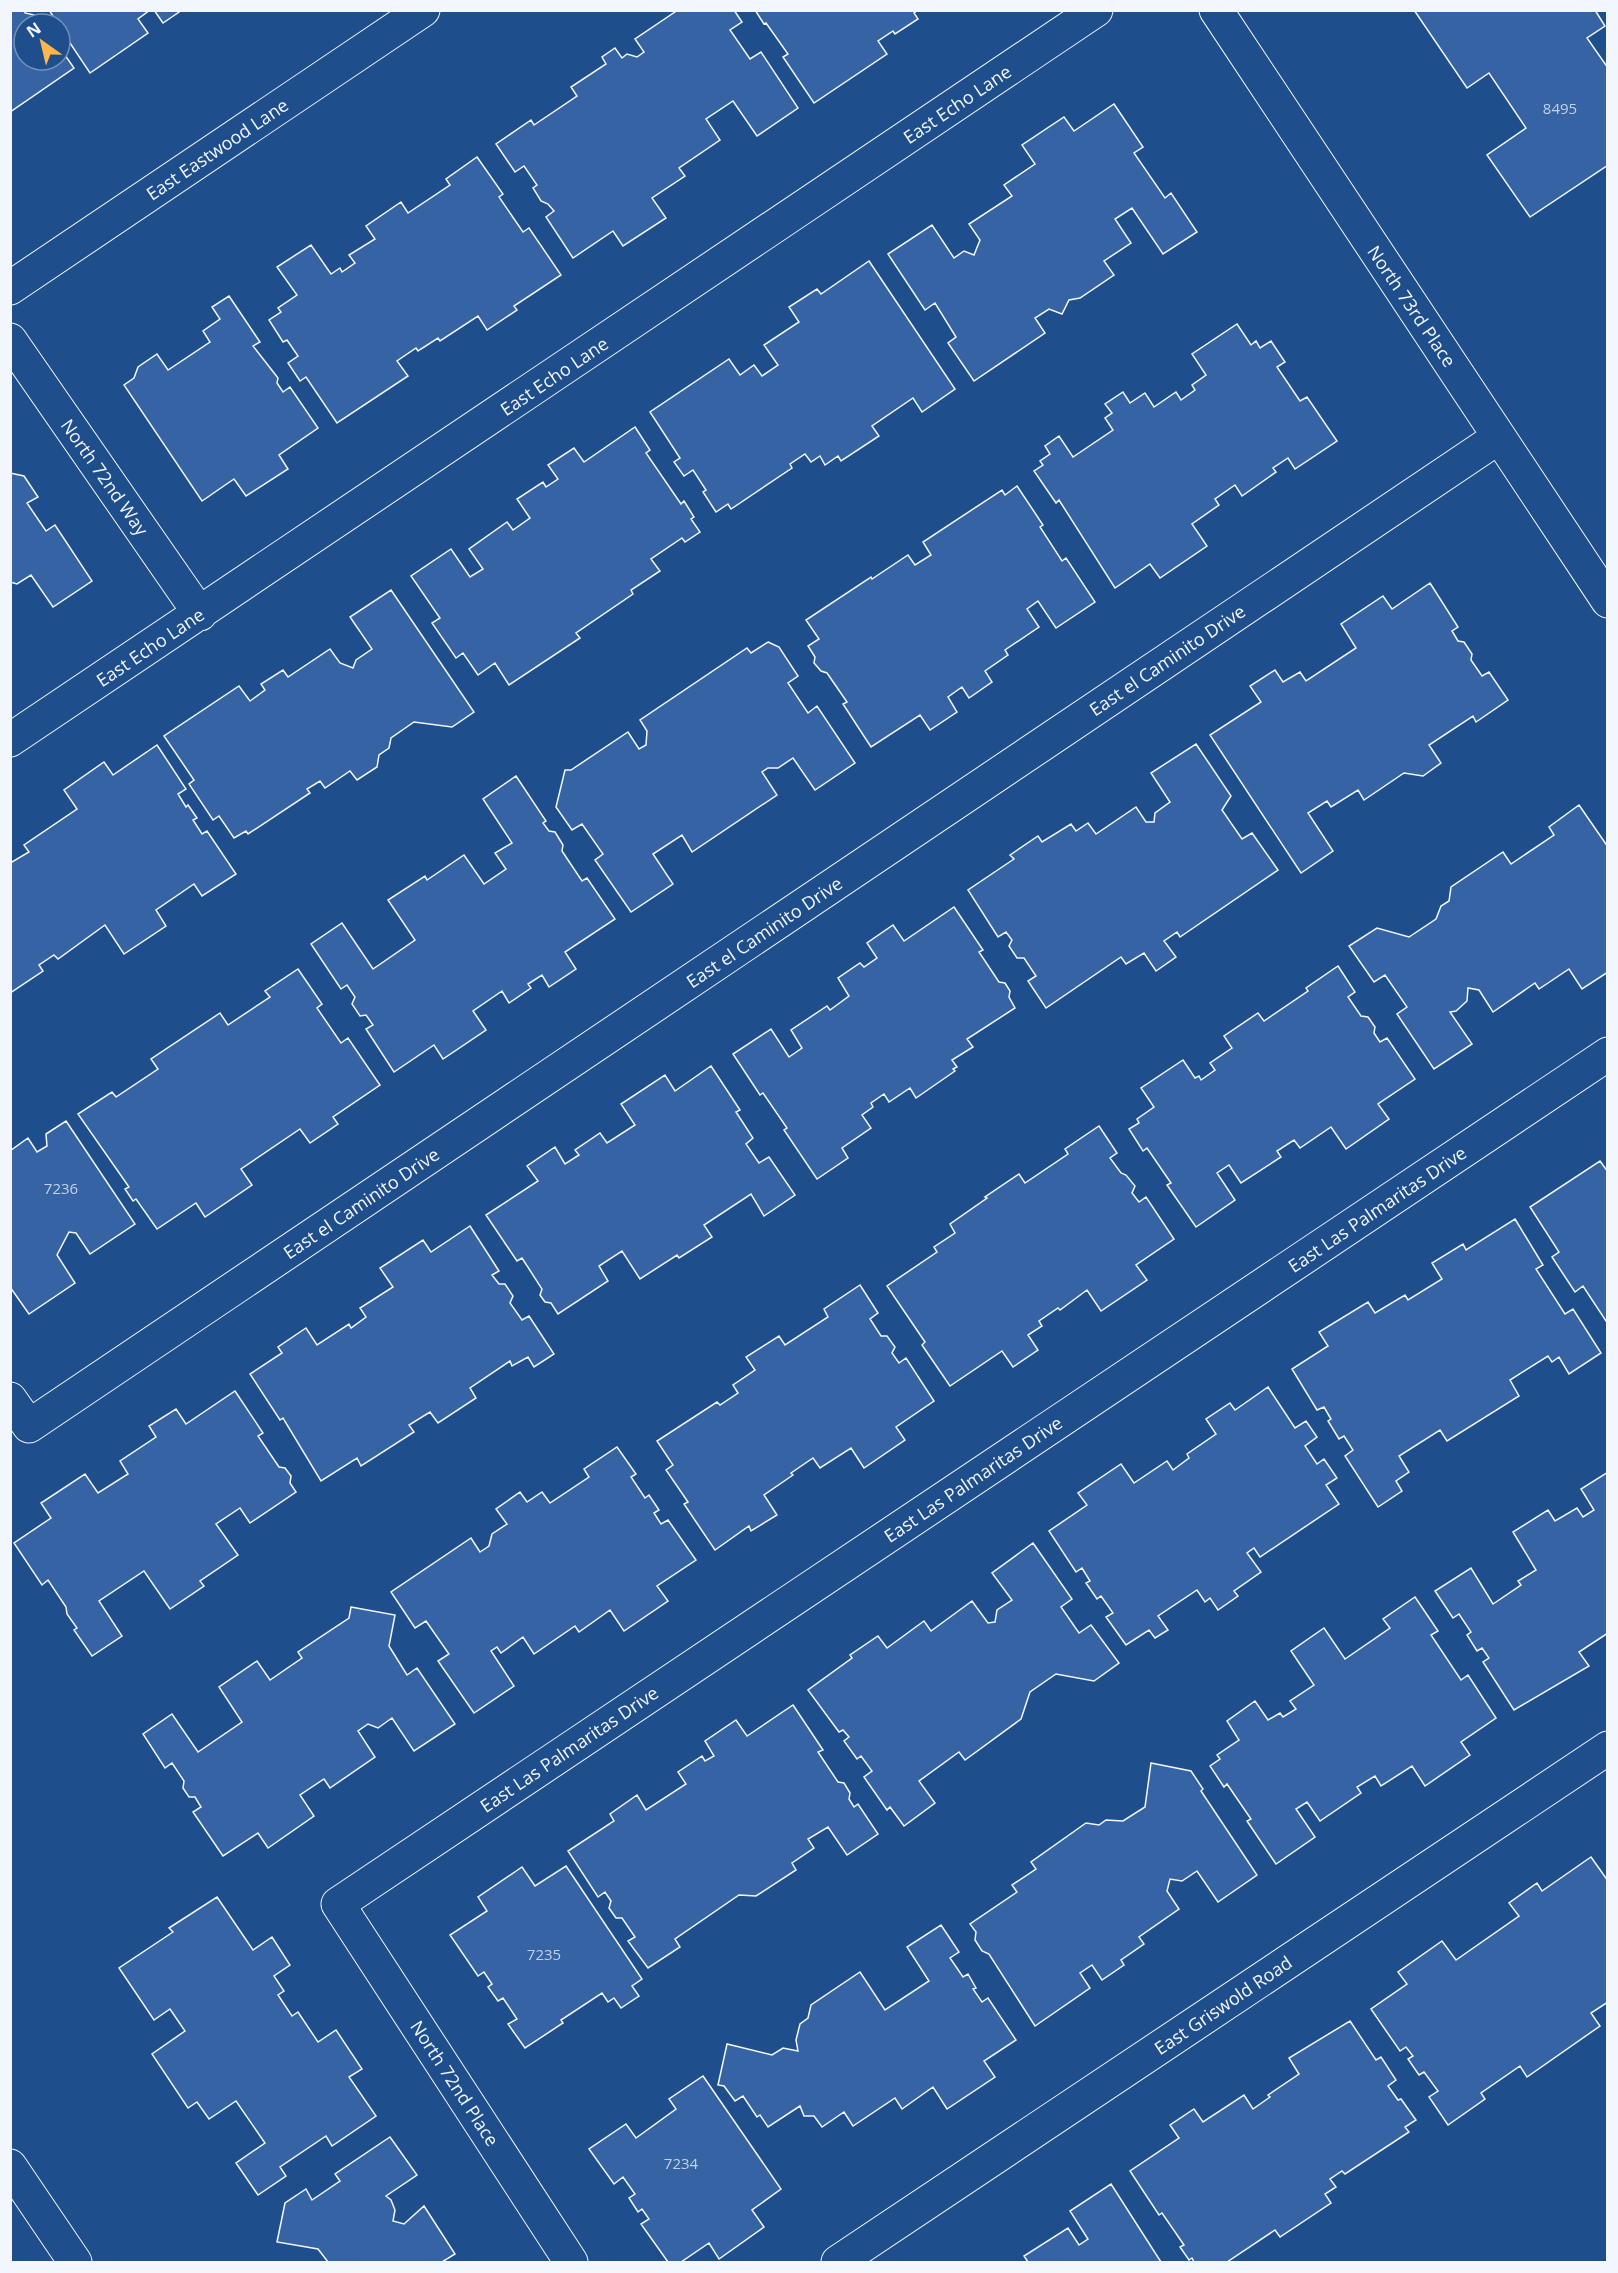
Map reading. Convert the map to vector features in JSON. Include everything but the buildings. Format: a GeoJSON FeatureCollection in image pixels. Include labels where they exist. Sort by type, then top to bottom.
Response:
{"type":"FeatureCollection","features":[{"type":"Feature","properties":{"kind":"street","name":"East Eastwood Lane"},"geometry":{"type":"LineString","coordinates":[[10,288],[423,10]]}},
{"type":"Feature","properties":{"kind":"street","name":"East Echo Lane"},"geometry":{"type":"LineString","coordinates":[[10,740],[1096,10]]}},
{"type":"Feature","properties":{"kind":"street","name":"North 73rd Place"},"geometry":{"type":"LineString","coordinates":[[1216,10],[1608,601]]}},
{"type":"Feature","properties":{"kind":"street","name":"North 72nd Way"},"geometry":{"type":"LineString","coordinates":[[10,340],[200,614]]}},
{"type":"Feature","properties":{"kind":"street","name":"East el Caminito Drive"},"geometry":{"type":"LineString","coordinates":[[10,1399],[29,1426],[1499,437]]}},
{"type":"Feature","properties":{"kind":"street","name":"East Las Palmaritas Drive"},"geometry":{"type":"LineString","coordinates":[[338,1904],[1608,1054]]}},
{"type":"Feature","properties":{"kind":"street","name":"East Griswold Road"},"geometry":{"type":"LineString","coordinates":[[838,2262],[1608,1748]]}},
{"type":"Feature","properties":{"kind":"street","name":"North 72nd Place"},"geometry":{"type":"LineString","coordinates":[[338,1904],[571,2262]]}},
{"type":"Feature","properties":{"kind":"street"},"geometry":{"type":"LineString","coordinates":[[10,2166],[75,2262]]}}]}
